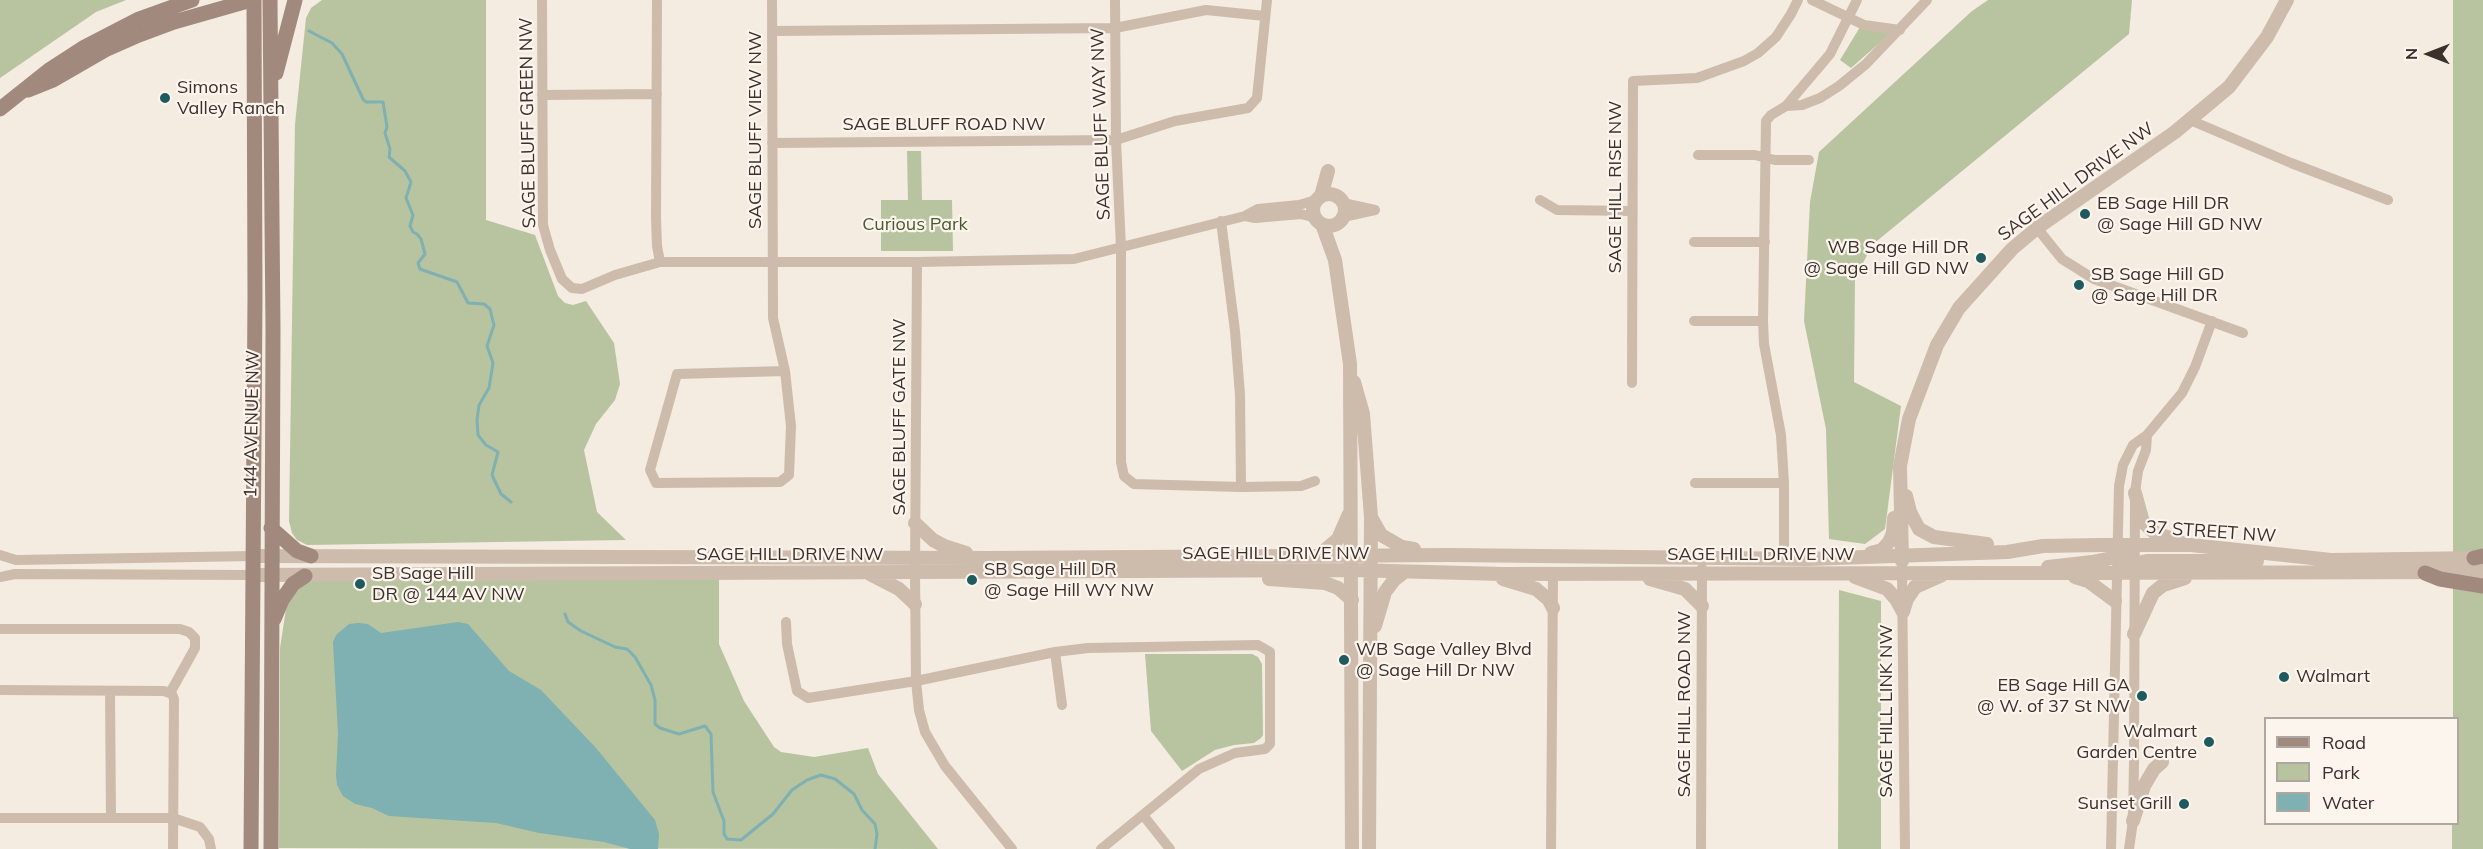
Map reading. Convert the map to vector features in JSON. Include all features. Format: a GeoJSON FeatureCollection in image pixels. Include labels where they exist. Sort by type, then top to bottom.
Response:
{"type":"FeatureCollection","features":[{"type":"Feature","properties":{"kind":"main road"},"geometry":{"type":"LineString","coordinates":[[0,109],[28,90],[50,70],[101,38],[138,19],[192,0]]}},
{"type":"Feature","properties":{"kind":"main road"},"geometry":{"type":"LineString","coordinates":[[28,90],[53,80],[129,39],[166,25],[252,0]]}},
{"type":"Feature","properties":{"kind":"main road","name":"144 AVENUE NW"},"geometry":{"type":"LineString","coordinates":[[251,849],[255,309],[252,0]]}},
{"type":"Feature","properties":{"kind":"main road","name":"144 AVENUE NW"},"geometry":{"type":"LineString","coordinates":[[270,0],[273,330],[271,849]]}},
{"type":"Feature","properties":{"kind":"main road"},"geometry":{"type":"LineString","coordinates":[[271,91],[295,0]]}},
{"type":"Feature","properties":{"kind":"main road"},"geometry":{"type":"LineString","coordinates":[[271,528],[297,550],[310,556]]}},
{"type":"Feature","properties":{"kind":"main road"},"geometry":{"type":"LineString","coordinates":[[2425,573],[2440,579],[2483,586]]}},
{"type":"Feature","properties":{"kind":"main road"},"geometry":{"type":"LineString","coordinates":[[271,625],[282,600],[293,584],[305,576]]}},
{"type":"Feature","properties":{"kind":"street","name":"SAGE BLUFF GREEN NW"},"geometry":{"type":"LineString","coordinates":[[542,0],[543,225],[562,279],[572,288],[582,290],[615,275],[660,262],[917,262],[1074,259],[1245,216]]}},
{"type":"Feature","properties":{"kind":"street"},"geometry":{"type":"LineString","coordinates":[[657,0],[657,246],[660,262]]}},
{"type":"Feature","properties":{"kind":"street","name":"SAGE BLUFF VIEW NW"},"geometry":{"type":"LineString","coordinates":[[772,0],[772,318],[785,371],[791,426],[789,475],[780,482],[656,483],[650,470],[677,374],[785,371]]}},
{"type":"Feature","properties":{"kind":"street","name":"SAGE BLUFF WAY NW"},"geometry":{"type":"LineString","coordinates":[[1115,0],[1116,140],[1121,248],[1121,462],[1124,476],[1134,484],[1241,487]]}},
{"type":"Feature","properties":{"kind":"street","name":"SAGE BLUFF ROAD NW"},"geometry":{"type":"LineString","coordinates":[[772,143],[1116,140],[1175,121],[1248,108],[1257,98],[1268,0]]}},
{"type":"Feature","properties":{"kind":"street","name":"SAGE HILL RISE NW"},"geometry":{"type":"LineString","coordinates":[[1632,383],[1633,81],[1697,78],[1744,61],[1758,53],[1776,37],[1798,0]]}},
{"type":"Feature","properties":{"kind":"street"},"geometry":{"type":"LineString","coordinates":[[1812,0],[1864,25],[1900,30]]}},
{"type":"Feature","properties":{"kind":"street"},"geometry":{"type":"LineString","coordinates":[[1784,559],[1784,483],[1781,435],[1764,344],[1763,321],[1766,121],[1786,106],[1830,54],[1857,0]]}},
{"type":"Feature","properties":{"kind":"street"},"geometry":{"type":"LineString","coordinates":[[1786,106],[1802,105],[1820,98],[1866,64],[1927,0]]}},
{"type":"Feature","properties":{"kind":"street","name":"SAGE HILL DRIVE NW"},"geometry":{"type":"LineString","coordinates":[[253,575],[1352,570],[1403,573],[1553,574],[1902,572],[1900,466],[1909,418],[1937,345],[1959,308],[1988,273],[2037,228],[2190,120],[2229,87],[2243,72],[2267,37],[2287,0]]}},
{"type":"Feature","properties":{"kind":"street"},"geometry":{"type":"LineString","coordinates":[[772,31],[1115,28],[1206,10],[1265,16]]}},
{"type":"Feature","properties":{"kind":"street"},"geometry":{"type":"LineString","coordinates":[[542,95],[657,94]]}},
{"type":"Feature","properties":{"kind":"street"},"geometry":{"type":"LineString","coordinates":[[2190,120],[2291,163],[2388,200]]}},
{"type":"Feature","properties":{"kind":"street"},"geometry":{"type":"LineString","coordinates":[[1698,156],[1755,155],[1766,158],[1809,160]]}},
{"type":"Feature","properties":{"kind":"street"},"geometry":{"type":"LineString","coordinates":[[1540,200],[1557,210],[1632,211]]}},
{"type":"Feature","properties":{"kind":"street"},"geometry":{"type":"LineString","coordinates":[[1245,216],[1258,209],[1299,205],[1333,206]]}},
{"type":"Feature","properties":{"kind":"street"},"geometry":{"type":"LineString","coordinates":[[1245,216],[1255,218],[1301,214],[1331,225],[1333,206]]}},
{"type":"Feature","properties":{"kind":"street"},"geometry":{"type":"LineString","coordinates":[[1333,206],[1313,209],[1335,260]]}},
{"type":"Feature","properties":{"kind":"street"},"geometry":{"type":"LineString","coordinates":[[1333,206],[1335,260],[1350,364],[1363,414],[1371,517],[1369,849]]}},
{"type":"Feature","properties":{"kind":"street"},"geometry":{"type":"LineString","coordinates":[[1221,221],[1235,331],[1240,395],[1241,487],[1301,486],[1315,481]]}},
{"type":"Feature","properties":{"kind":"street"},"geometry":{"type":"LineString","coordinates":[[2037,228],[2062,259],[2094,279],[2243,333]]}},
{"type":"Feature","properties":{"kind":"street"},"geometry":{"type":"LineString","coordinates":[[1694,242],[1765,242]]}},
{"type":"Feature","properties":{"kind":"street","name":"SAGE BLUFF GATE NW"},"geometry":{"type":"LineString","coordinates":[[917,262],[915,604],[916,681],[919,710],[925,732],[945,766],[1012,849]]}},
{"type":"Feature","properties":{"kind":"street"},"geometry":{"type":"LineString","coordinates":[[1695,321],[1763,321]]}},
{"type":"Feature","properties":{"kind":"street"},"geometry":{"type":"LineString","coordinates":[[2110,849],[2115,574],[2119,486],[2123,465],[2133,445],[2146,435],[2182,393],[2195,367],[2212,321]]}},
{"type":"Feature","properties":{"kind":"street"},"geometry":{"type":"LineString","coordinates":[[1350,364],[1352,849]]}},
{"type":"Feature","properties":{"kind":"street"},"geometry":{"type":"LineString","coordinates":[[2129,849],[2133,821],[2135,493],[2138,471],[2145,450],[2146,435]]}},
{"type":"Feature","properties":{"kind":"street"},"geometry":{"type":"LineString","coordinates":[[1900,466],[1910,512],[1919,529],[1934,537],[1954,542],[2043,546]]}},
{"type":"Feature","properties":{"kind":"street"},"geometry":{"type":"LineString","coordinates":[[1858,556],[1882,550],[1889,542],[1893,533],[1900,466]]}},
{"type":"Feature","properties":{"kind":"street"},"geometry":{"type":"LineString","coordinates":[[1695,483],[1784,483]]}},
{"type":"Feature","properties":{"kind":"street"},"geometry":{"type":"LineString","coordinates":[[2135,493],[2143,522],[2154,532],[2191,545]]}},
{"type":"Feature","properties":{"kind":"street"},"geometry":{"type":"LineString","coordinates":[[1319,555],[1338,539],[1350,509]]}},
{"type":"Feature","properties":{"kind":"street"},"geometry":{"type":"LineString","coordinates":[[1371,517],[1381,535],[1402,547],[1449,555]]}},
{"type":"Feature","properties":{"kind":"street"},"geometry":{"type":"LineString","coordinates":[[915,523],[932,540],[944,546],[989,558]]}},
{"type":"Feature","properties":{"kind":"street","name":"37 STREET NW"},"geometry":{"type":"LineString","coordinates":[[1901,554],[2007,552],[2043,546],[2116,551],[2135,545],[2191,545],[2331,560],[2480,558]]}},
{"type":"Feature","properties":{"kind":"street"},"geometry":{"type":"LineString","coordinates":[[1983,573],[2092,562],[2116,551]]}},
{"type":"Feature","properties":{"kind":"street","name":"SAGE HILL DRIVE NW"},"geometry":{"type":"LineString","coordinates":[[253,556],[989,558],[1478,555],[1784,559],[1901,554]]}},
{"type":"Feature","properties":{"kind":"street"},"geometry":{"type":"LineString","coordinates":[[1478,555],[1477,573],[1532,586],[1545,596],[1553,608]]}},
{"type":"Feature","properties":{"kind":"street"},"geometry":{"type":"LineString","coordinates":[[253,556],[16,560],[0,557],[0,575],[253,575]]}},
{"type":"Feature","properties":{"kind":"street","name":"SAGE HILL ROAD NW"},"geometry":{"type":"LineString","coordinates":[[1701,849],[1702,558]]}},
{"type":"Feature","properties":{"kind":"street"},"geometry":{"type":"LineString","coordinates":[[2135,569],[2147,561],[2331,560]]}},
{"type":"Feature","properties":{"kind":"street","name":"37 STREET NW"},"geometry":{"type":"LineString","coordinates":[[1902,572],[2068,575],[2115,574],[2135,569],[2198,574],[2483,572]]}},
{"type":"Feature","properties":{"kind":"street"},"geometry":{"type":"LineString","coordinates":[[1231,572],[1256,578],[1325,584],[1338,588],[1352,600]]}},
{"type":"Feature","properties":{"kind":"street"},"geometry":{"type":"LineString","coordinates":[[1839,572],[1869,580],[1887,590],[1896,599],[1903,612]]}},
{"type":"Feature","properties":{"kind":"street","name":"SAGE HILL LINK NW"},"geometry":{"type":"LineString","coordinates":[[1902,572],[1905,849]]}},
{"type":"Feature","properties":{"kind":"street"},"geometry":{"type":"LineString","coordinates":[[868,573],[899,589],[915,604]]}},
{"type":"Feature","properties":{"kind":"street"},"geometry":{"type":"LineString","coordinates":[[1370,645],[1385,592],[1390,584],[1403,573]]}},
{"type":"Feature","properties":{"kind":"street"},"geometry":{"type":"LineString","coordinates":[[1903,612],[1907,599],[1916,587],[1950,573]]}},
{"type":"Feature","properties":{"kind":"street"},"geometry":{"type":"LineString","coordinates":[[1551,849],[1553,574]]}},
{"type":"Feature","properties":{"kind":"street"},"geometry":{"type":"LineString","coordinates":[[1630,574],[1685,589],[1702,606]]}},
{"type":"Feature","properties":{"kind":"street"},"geometry":{"type":"LineString","coordinates":[[2134,634],[2148,600],[2158,588],[2198,574]]}},
{"type":"Feature","properties":{"kind":"street"},"geometry":{"type":"LineString","coordinates":[[2068,575],[2088,581],[2115,601]]}},
{"type":"Feature","properties":{"kind":"street"},"geometry":{"type":"LineString","coordinates":[[786,622],[787,644],[797,691],[808,698],[916,681],[1055,652],[1088,648],[1258,645],[1270,652],[1270,744],[1265,749],[1235,753],[1209,763],[1180,783],[1101,849]]}},
{"type":"Feature","properties":{"kind":"street"},"geometry":{"type":"LineString","coordinates":[[0,628],[180,629],[189,632],[195,638],[195,648],[170,693]]}},
{"type":"Feature","properties":{"kind":"street"},"geometry":{"type":"LineString","coordinates":[[1055,652],[1062,705]]}},
{"type":"Feature","properties":{"kind":"street"},"geometry":{"type":"LineString","coordinates":[[0,690],[170,693]]}},
{"type":"Feature","properties":{"kind":"street"},"geometry":{"type":"LineString","coordinates":[[110,691],[111,818]]}},
{"type":"Feature","properties":{"kind":"street"},"geometry":{"type":"LineString","coordinates":[[170,693],[174,699],[173,849]]}},
{"type":"Feature","properties":{"kind":"street"},"geometry":{"type":"LineString","coordinates":[[2133,821],[2144,786],[2154,769],[2162,762]]}},
{"type":"Feature","properties":{"kind":"street"},"geometry":{"type":"LineString","coordinates":[[1143,815],[1170,849]]}},
{"type":"Feature","properties":{"kind":"street"},"geometry":{"type":"LineString","coordinates":[[0,818],[174,818],[200,827],[209,839],[211,849]]}},
{"type":"Feature","properties":{"kind":"green space"},"geometry":{"type":"Polygon","coordinates":[[[0,0],[126,0],[96,12],[0,78],[0,0]]]}},
{"type":"Feature","properties":{"kind":"green space"},"geometry":{"type":"Polygon","coordinates":[[[322,0],[486,0],[486,220],[535,235],[558,296],[565,303],[573,305],[586,301],[614,343],[620,384],[615,400],[596,424],[584,450],[597,512],[626,540],[307,545],[297,540],[292,533],[289,521],[295,124],[306,18],[311,8],[322,0]]]}},
{"type":"Feature","properties":{"kind":"green space"},"geometry":{"type":"Polygon","coordinates":[[[1988,0],[2132,0],[2129,34],[1872,245],[1855,279],[1854,382],[1901,406],[1885,529],[1865,544],[1829,539],[1826,429],[1804,321],[1810,202],[1819,152],[1972,11],[1988,0]]]}},
{"type":"Feature","properties":{"kind":"green space"},"geometry":{"type":"Polygon","coordinates":[[[2453,0],[2483,0],[2483,849],[2452,849],[2452,825],[2459,825],[2459,717],[2453,717],[2453,0]]]}},
{"type":"Feature","properties":{"kind":"green space"},"geometry":{"type":"Polygon","coordinates":[[[1860,27],[1892,32],[1851,68],[1840,60],[1860,27]]]}},
{"type":"Feature","properties":{"kind":"green space","name":"Curious Park"},"geometry":{"type":"Polygon","coordinates":[[[907,151],[921,151],[922,200],[952,200],[953,251],[881,251],[881,200],[908,200],[907,151]]]}},
{"type":"Feature","properties":{"kind":"green space"},"geometry":{"type":"Polygon","coordinates":[[[719,578],[719,644],[744,701],[774,747],[781,752],[814,757],[868,748],[878,774],[938,849],[279,848],[280,648],[286,609],[293,593],[300,586],[313,580],[719,578]]]}},
{"type":"Feature","properties":{"kind":"green space"},"geometry":{"type":"Polygon","coordinates":[[[1839,590],[1881,601],[1881,849],[1838,849],[1839,590]]]}},
{"type":"Feature","properties":{"kind":"green space"},"geometry":{"type":"Polygon","coordinates":[[[1145,654],[1252,654],[1258,657],[1262,664],[1263,735],[1261,738],[1254,743],[1215,750],[1182,771],[1151,731],[1145,654]]]}},
{"type":"Feature","properties":{"kind":"water"},"geometry":{"type":"Polygon","coordinates":[[[458,622],[468,624],[509,671],[541,690],[596,748],[655,820],[659,834],[658,849],[630,849],[604,842],[539,833],[496,823],[389,816],[372,808],[355,804],[343,796],[337,785],[336,775],[338,734],[333,642],[336,635],[349,624],[358,623],[368,624],[381,633],[458,622]]]}},
{"type":"Feature","properties":{"kind":"waterway"},"geometry":{"type":"LineString","coordinates":[[309,31],[332,43],[342,54],[366,102],[383,102],[387,127],[385,133],[390,149],[389,157],[405,171],[411,182],[406,198],[413,215],[410,226],[421,239],[425,254],[418,263],[420,269],[457,282],[468,303],[484,304],[490,309],[494,325],[487,346],[493,363],[489,388],[479,405],[478,435],[486,445],[498,452],[492,475],[501,494],[511,502]]}},
{"type":"Feature","properties":{"kind":"waterway"},"geometry":{"type":"LineString","coordinates":[[565,614],[568,622],[581,631],[615,647],[627,649],[635,657],[651,685],[655,700],[655,724],[679,734],[705,726],[711,734],[713,792],[724,821],[724,834],[727,839],[741,840],[773,814],[792,790],[807,780],[821,775],[835,779],[854,794],[862,810],[875,824],[877,834],[875,849]]}},
{"type":"Feature","properties":{"kind":"place","name":"Simons Valley Ranch"},"geometry":{"type":"Point","coordinates":[165,98]}},
{"type":"Feature","properties":{"kind":"place","name":"EB Sage Hill DR @ Sage Hill GD NW"},"geometry":{"type":"Point","coordinates":[2085,214]}},
{"type":"Feature","properties":{"kind":"place","name":"WB Sage Hill DR @ Sage Hill GD NW"},"geometry":{"type":"Point","coordinates":[1981,258]}},
{"type":"Feature","properties":{"kind":"place","name":"SB Sage Hill GD @ Sage Hill DR"},"geometry":{"type":"Point","coordinates":[2079,285]}},
{"type":"Feature","properties":{"kind":"place","name":"SB Sage Hill DR @ Sage Hill WY NW"},"geometry":{"type":"Point","coordinates":[972,580]}},
{"type":"Feature","properties":{"kind":"place","name":"SB Sage Hill DR @ 144 AV NW"},"geometry":{"type":"Point","coordinates":[360,584]}},
{"type":"Feature","properties":{"kind":"place","name":"WB Sage Valley Blvd @ Sage Hill Dr NW"},"geometry":{"type":"Point","coordinates":[1344,660]}},
{"type":"Feature","properties":{"kind":"place","name":"Walmart"},"geometry":{"type":"Point","coordinates":[2284,677]}},
{"type":"Feature","properties":{"kind":"place","name":"EB Sage Hill GA @ W. of 37 St NW"},"geometry":{"type":"Point","coordinates":[2142,696]}},
{"type":"Feature","properties":{"kind":"place","name":"Walmart Garden Centre"},"geometry":{"type":"Point","coordinates":[2209,742]}},
{"type":"Feature","properties":{"kind":"place","name":"Sunset Grill"},"geometry":{"type":"Point","coordinates":[2184,804]}}]}
